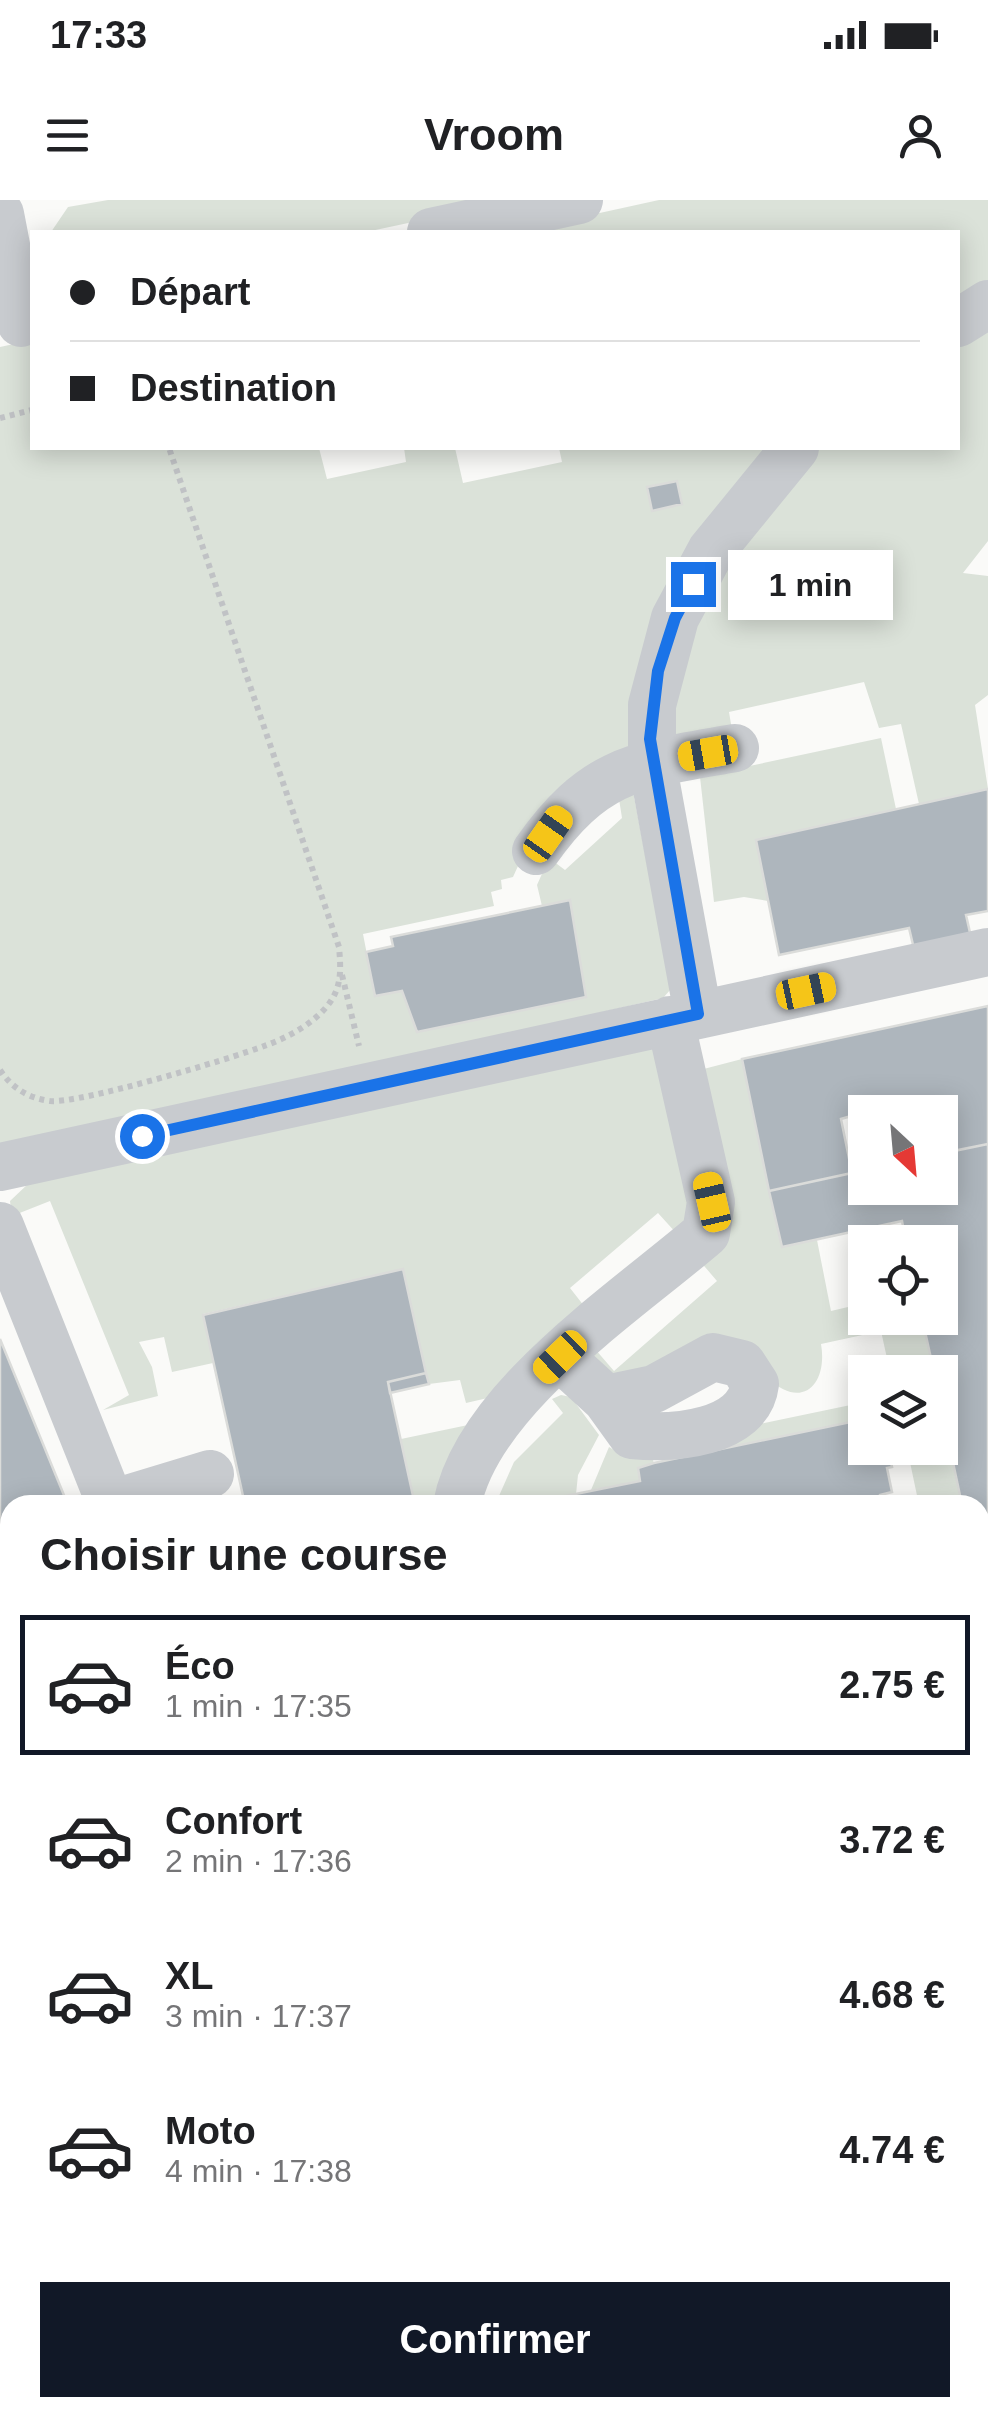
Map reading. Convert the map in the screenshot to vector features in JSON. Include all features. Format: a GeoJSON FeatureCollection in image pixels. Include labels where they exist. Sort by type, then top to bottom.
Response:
{"type":"FeatureCollection","features":[{"type":"Feature","properties":{"kind":"lane"},"geometry":{"type":"LineString","coordinates":[[441,230],[579,200]]}},
{"type":"Feature","properties":{"kind":"lane"},"geometry":{"type":"LineString","coordinates":[[0,214],[18,324]]}},
{"type":"Feature","properties":{"kind":"lane"},"geometry":{"type":"LineString","coordinates":[[960,321],[988,304]]}},
{"type":"Feature","properties":{"kind":"lane"},"geometry":{"type":"LineString","coordinates":[[460,1495],[477,1446],[496,1418],[560,1357],[706,1232],[712,1217],[652,762],[652,706],[675,618],[711,551],[794,450]]}},
{"type":"Feature","properties":{"kind":"lane"},"geometry":{"type":"LineString","coordinates":[[536,851],[560,817],[588,791],[626,768],[735,748]]}},
{"type":"Feature","properties":{"kind":"lane"},"geometry":{"type":"LineString","coordinates":[[0,1168],[988,952]]}},
{"type":"Feature","properties":{"kind":"lane"},"geometry":{"type":"LineString","coordinates":[[0,1226],[107,1495]]}},
{"type":"Feature","properties":{"kind":"lane"},"geometry":{"type":"LineString","coordinates":[[560,1357],[606,1399]]}},
{"type":"Feature","properties":{"kind":"lane"},"geometry":{"type":"LineString","coordinates":[[143,1495],[210,1474]]}},
{"type":"Feature","properties":{"kind":"path"},"geometry":{"type":"LineString","coordinates":[[0,418],[30,410]]}},
{"type":"Feature","properties":{"kind":"path"},"geometry":{"type":"LineString","coordinates":[[170,450],[339,947],[369,1086]]}},
{"type":"Feature","properties":{"kind":"path"},"geometry":{"type":"LineString","coordinates":[[0,1070],[29,1097],[54,1102],[264,1047],[309,1023],[327,1006],[342,972]]}},
{"type":"Feature","properties":{"kind":"shaded area"},"geometry":{"type":"Polygon","coordinates":[[[108,200],[516,200],[375,230],[52,230],[68,207],[108,200]]]}},
{"type":"Feature","properties":{"kind":"shaded area"},"geometry":{"type":"Polygon","coordinates":[[[659,200],[988,200],[988,291],[960,308],[960,230],[522,230],[659,200]]]}},
{"type":"Feature","properties":{"kind":"shaded area"},"geometry":{"type":"Polygon","coordinates":[[[988,320],[988,541],[963,573],[988,576],[988,695],[975,705],[988,789],[919,804],[901,724],[879,728],[864,682],[729,712],[733,736],[674,738],[666,702],[696,607],[814,450],[960,450],[960,338],[988,320]]]}},
{"type":"Feature","properties":{"kind":"shaded area"},"geometry":{"type":"Polygon","coordinates":[[[30,340],[30,450],[320,450],[327,479],[406,462],[404,450],[455,450],[463,483],[562,462],[559,450],[781,450],[633,744],[539,820],[513,877],[501,880],[502,889],[491,892],[494,906],[363,934],[375,996],[402,991],[417,1032],[586,997],[570,901],[542,906],[537,885],[549,858],[565,870],[622,818],[619,799],[631,781],[671,989],[663,998],[0,1151],[0,347],[30,340]]]}},
{"type":"Feature","properties":{"kind":"shaded area"},"geometry":{"type":"Polygon","coordinates":[[[881,738],[896,809],[756,840],[768,901],[744,897],[714,902],[699,768],[740,768],[881,738]]]}},
{"type":"Feature","properties":{"kind":"shaded area"},"geometry":{"type":"Polygon","coordinates":[[[646,1046],[660,1052],[698,1205],[677,1234],[658,1213],[570,1288],[588,1311],[492,1397],[466,1403],[460,1380],[429,1384],[402,1269],[203,1314],[213,1363],[172,1372],[164,1337],[139,1342],[152,1367],[158,1396],[103,1410],[129,1395],[50,1201],[12,1216],[10,1201],[29,1183],[646,1046]]]}},
{"type":"Feature","properties":{"kind":"shaded area"},"geometry":{"type":"Polygon","coordinates":[[[742,1059],[782,1246],[817,1240],[831,1311],[848,1307],[848,1335],[863,1335],[821,1344],[820,1371],[810,1388],[802,1392],[780,1388],[768,1378],[608,1378],[592,1354],[595,1349],[614,1371],[717,1281],[699,1260],[696,1071],[742,1059]]]}},
{"type":"Feature","properties":{"kind":"shaded area"},"geometry":{"type":"Polygon","coordinates":[[[882,1335],[926,1335],[930,1355],[886,1355],[882,1335]]]}},
{"type":"Feature","properties":{"kind":"shaded area"},"geometry":{"type":"Polygon","coordinates":[[[561,1395],[571,1397],[599,1435],[578,1475],[576,1494],[499,1495],[514,1462],[563,1413],[552,1399],[561,1395]]]}},
{"type":"Feature","properties":{"kind":"shaded area"},"geometry":{"type":"Polygon","coordinates":[[[848,1406],[848,1423],[686,1456],[683,1440],[848,1406]]]}},
{"type":"Feature","properties":{"kind":"shaded area"},"geometry":{"type":"Polygon","coordinates":[[[468,1425],[442,1495],[413,1495],[401,1439],[468,1425]]]}},
{"type":"Feature","properties":{"kind":"shaded area"},"geometry":{"type":"Polygon","coordinates":[[[609,1447],[626,1457],[652,1454],[654,1465],[638,1468],[640,1481],[591,1490],[609,1447]]]}},
{"type":"Feature","properties":{"kind":"shaded area"},"geometry":{"type":"Polygon","coordinates":[[[911,1465],[954,1465],[960,1495],[917,1495],[911,1465]]]}},
{"type":"Feature","properties":{"kind":"building"},"geometry":{"type":"Polygon","coordinates":[[[677,481],[682,504],[652,511],[647,487],[677,481]]]}},
{"type":"Feature","properties":{"kind":"building"},"geometry":{"type":"Polygon","coordinates":[[[988,789],[988,911],[966,915],[971,937],[914,949],[909,928],[779,955],[756,840],[988,789]]]}},
{"type":"Feature","properties":{"kind":"building"},"geometry":{"type":"Polygon","coordinates":[[[570,900],[586,997],[417,1032],[402,991],[375,996],[366,952],[393,946],[391,937],[570,900]]]}},
{"type":"Feature","properties":{"kind":"building"},"geometry":{"type":"Polygon","coordinates":[[[988,1006],[988,1144],[958,1150],[958,1095],[848,1095],[848,1117],[841,1119],[848,1174],[769,1191],[742,1059],[988,1006]]]}},
{"type":"Feature","properties":{"kind":"building"},"geometry":{"type":"Polygon","coordinates":[[[988,1144],[988,1495],[960,1495],[954,1465],[958,1465],[958,1355],[930,1355],[926,1335],[958,1335],[958,1225],[903,1225],[902,1221],[848,1225],[848,1233],[782,1247],[769,1191],[848,1174],[848,1205],[958,1205],[958,1150],[988,1144]]]}},
{"type":"Feature","properties":{"kind":"building"},"geometry":{"type":"Polygon","coordinates":[[[403,1269],[426,1373],[388,1382],[413,1495],[243,1495],[203,1315],[403,1269]]]}},
{"type":"Feature","properties":{"kind":"building"},"geometry":{"type":"Polygon","coordinates":[[[0,1339],[64,1495],[0,1495],[0,1339]]]}},
{"type":"Feature","properties":{"kind":"building"},"geometry":{"type":"Polygon","coordinates":[[[426,1373],[429,1384],[390,1393],[388,1382],[426,1373]]]}},
{"type":"Feature","properties":{"kind":"building"},"geometry":{"type":"Polygon","coordinates":[[[848,1423],[848,1465],[892,1465],[887,1468],[892,1492],[571,1495],[640,1481],[638,1468],[848,1423]]]}},
{"type":"Feature","properties":{"kind":"route"},"geometry":{"type":"LineString","coordinates":[[142,1136],[698,1014],[656,791],[650,739],[658,671],[675,618],[693,584]]}}]}
